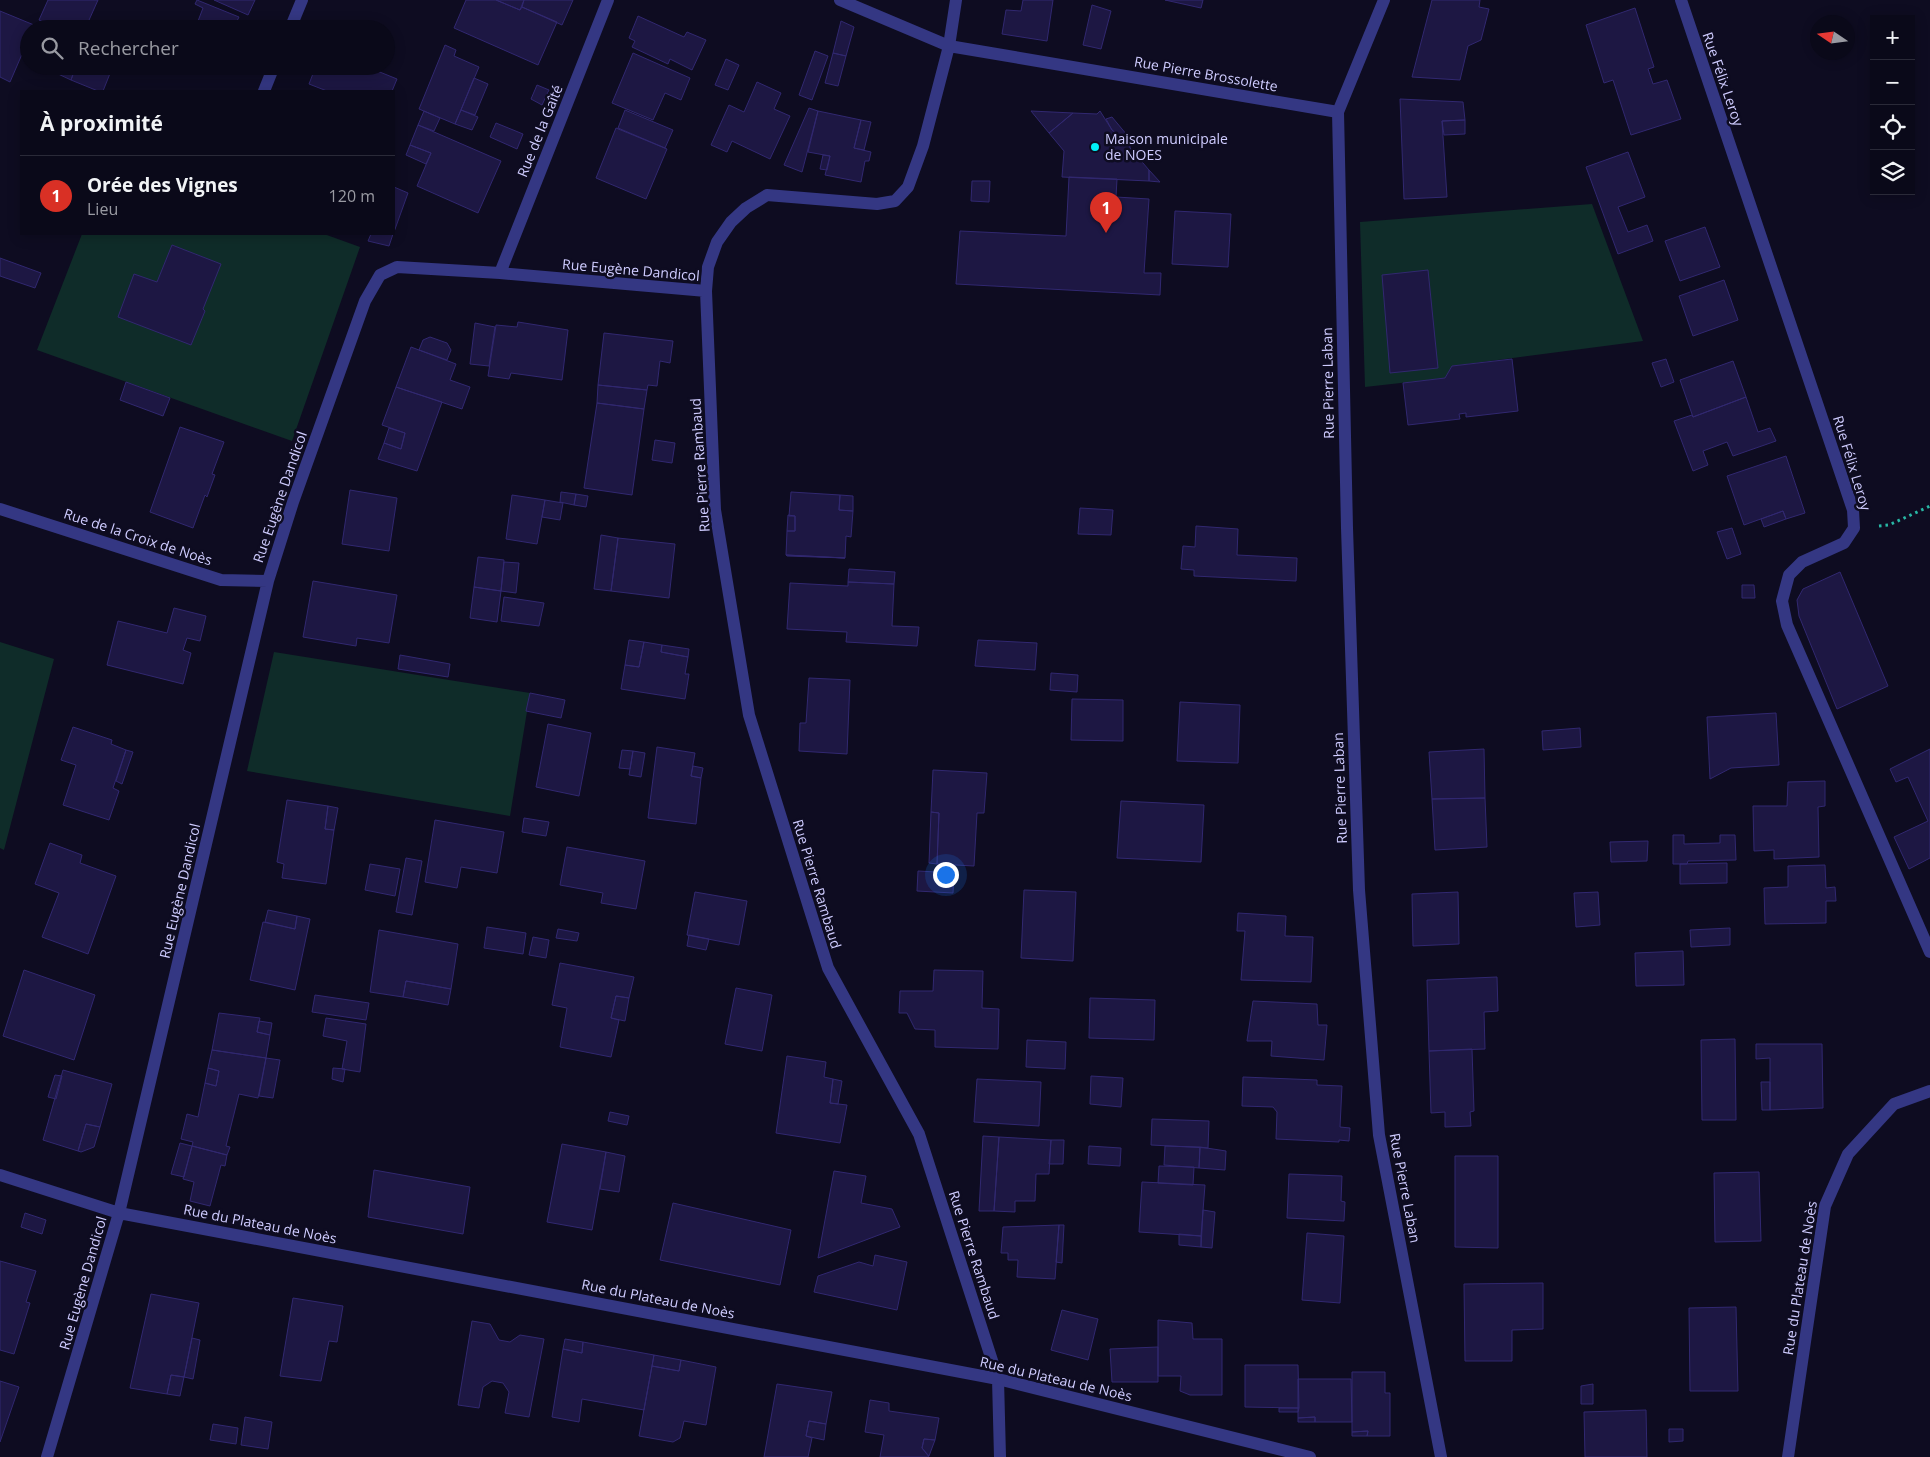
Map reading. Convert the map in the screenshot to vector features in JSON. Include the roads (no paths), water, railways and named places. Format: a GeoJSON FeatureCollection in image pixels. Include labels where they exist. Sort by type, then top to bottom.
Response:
{"type":"FeatureCollection","features":[{"type":"Feature","properties":{"kind":"street"},"geometry":{"type":"LineString","coordinates":[[294,20],[302,0]]}},
{"type":"Feature","properties":{"kind":"street","name":"Rue de la Gaîté"},"geometry":{"type":"LineString","coordinates":[[500,273],[608,0]]}},
{"type":"Feature","properties":{"kind":"street","name":"Rue Pierre Brossolette"},"geometry":{"type":"LineString","coordinates":[[840,0],[949,46],[1338,112]]}},
{"type":"Feature","properties":{"kind":"street","name":"Rue Eugène Dandicol"},"geometry":{"type":"LineString","coordinates":[[47,1457],[119,1213],[268,581],[293,502],[362,311],[380,275],[397,267],[500,273],[706,292],[708,267],[717,242],[731,222],[746,208],[767,195],[876,204],[895,201],[908,187],[923,146],[949,46],[956,0]]}},
{"type":"Feature","properties":{"kind":"street"},"geometry":{"type":"LineString","coordinates":[[1338,112],[1384,0]]}},
{"type":"Feature","properties":{"kind":"street","name":"Rue Félix Leroy"},"geometry":{"type":"LineString","coordinates":[[1681,0],[1854,510],[1854,528],[1844,543],[1802,562],[1789,575],[1782,600],[1787,625],[1930,952]]}},
{"type":"Feature","properties":{"kind":"street"},"geometry":{"type":"LineString","coordinates":[[264,90],[270,75]]}},
{"type":"Feature","properties":{"kind":"street","name":"Rue Pierre Laban"},"geometry":{"type":"LineString","coordinates":[[1338,112],[1347,528],[1359,890],[1379,1135],[1441,1457]]}},
{"type":"Feature","properties":{"kind":"street","name":"Rue Pierre Rambaud"},"geometry":{"type":"LineString","coordinates":[[706,292],[715,510],[749,715],[828,968],[919,1134],[998,1379],[1000,1457]]}},
{"type":"Feature","properties":{"kind":"street","name":"Rue de la Croix de Noès"},"geometry":{"type":"LineString","coordinates":[[0,509],[221,580],[268,581]]}},
{"type":"Feature","properties":{"kind":"street","name":"Rue du Plateau de Noès"},"geometry":{"type":"LineString","coordinates":[[1788,1457],[1825,1206],[1848,1154],[1894,1104],[1930,1090]]}},
{"type":"Feature","properties":{"kind":"street","name":"Rue du Plateau de Noès"},"geometry":{"type":"LineString","coordinates":[[0,1175],[119,1213],[998,1379],[1310,1457]]}},
{"type":"Feature","properties":{"kind":"place","name":"Maison municipale de NOES"},"geometry":{"type":"Point","coordinates":[1095,147]}},
{"type":"Feature","properties":{"kind":"place","name":"Orée des Vignes"},"geometry":{"type":"Point","coordinates":[1106,233]}}]}
